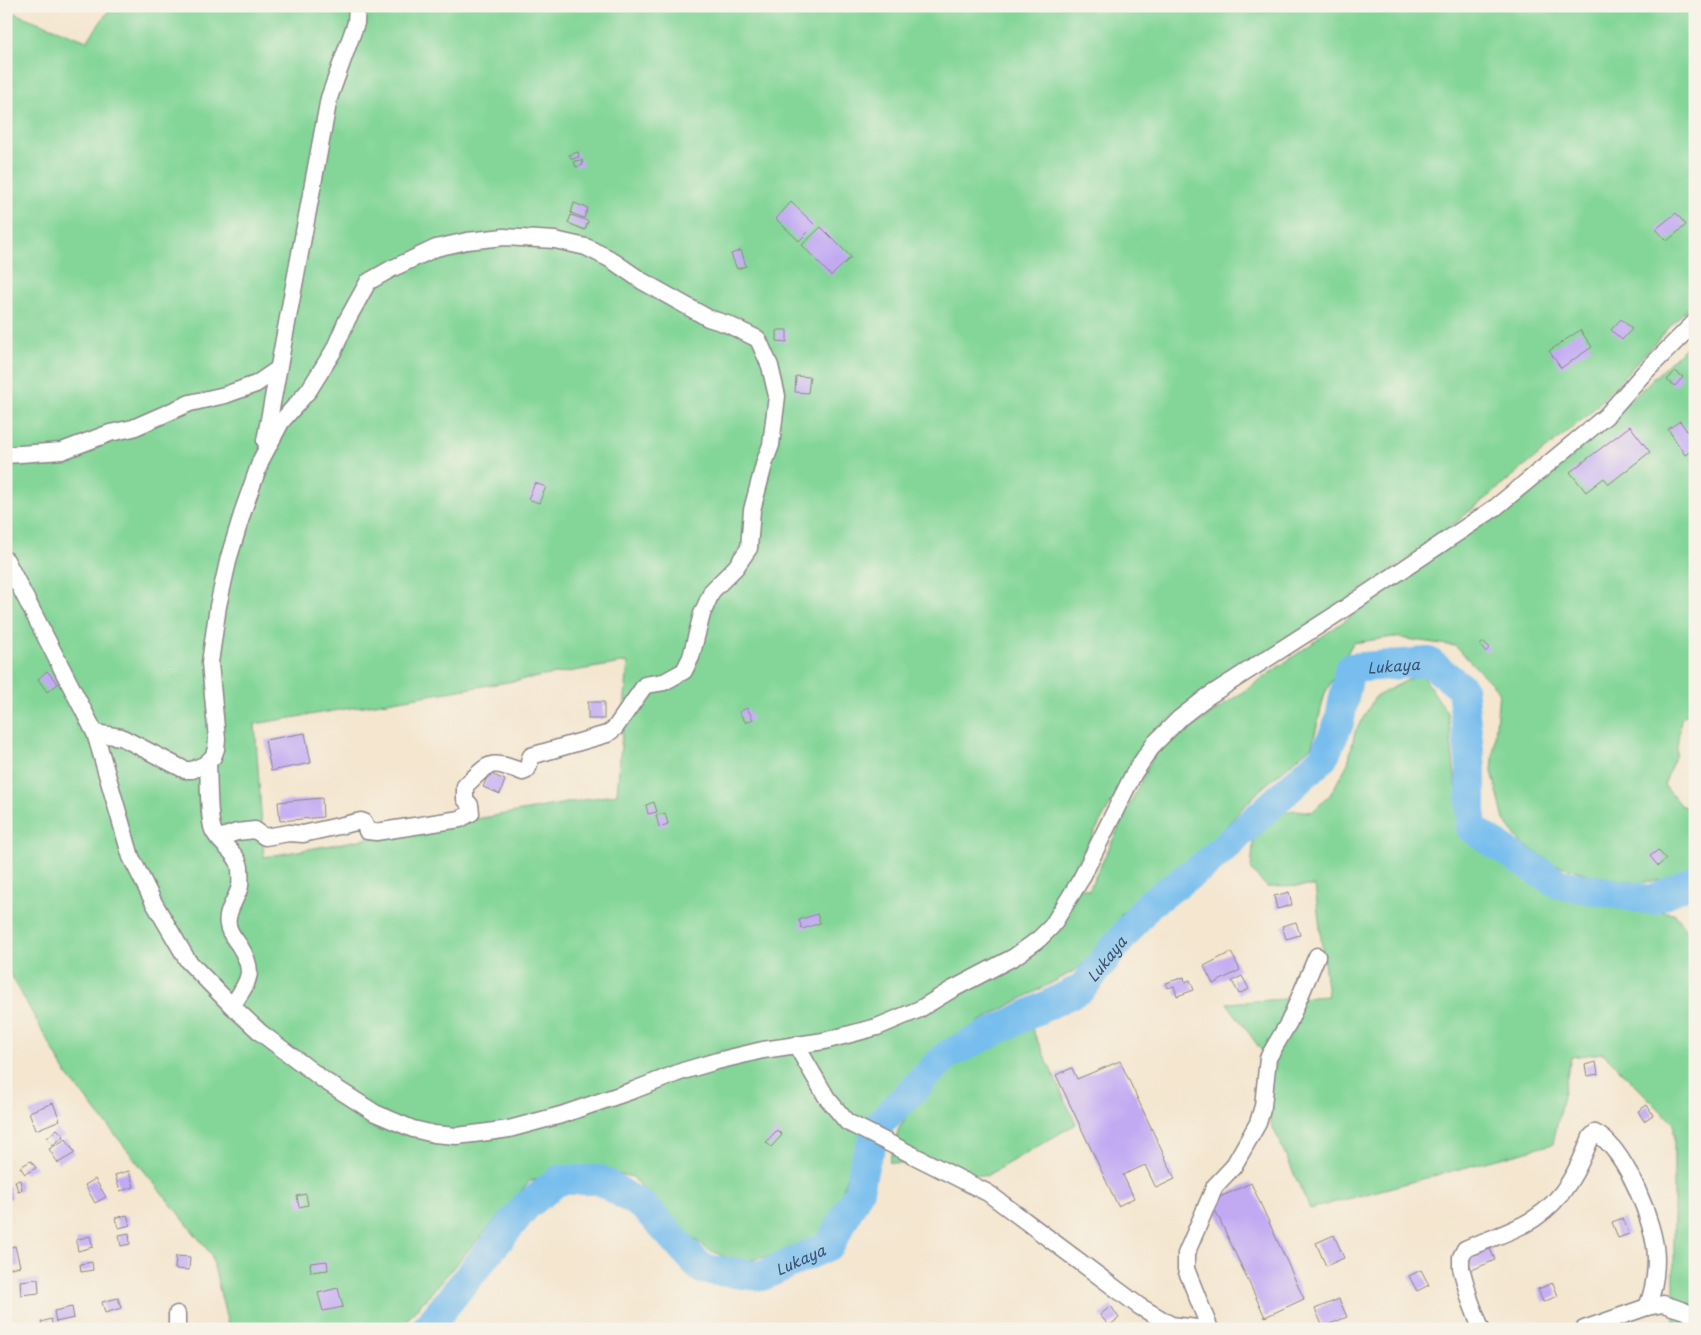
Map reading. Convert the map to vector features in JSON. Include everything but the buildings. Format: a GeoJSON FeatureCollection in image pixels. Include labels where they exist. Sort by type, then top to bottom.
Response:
{"type":"FeatureCollection","features":[{"type":"Feature","properties":{"kind":"street"},"geometry":{"type":"LineString","coordinates":[[95,733],[121,737],[184,770],[192,770],[208,762],[216,749],[217,739],[210,663],[218,606],[229,557],[261,460],[329,98],[356,23],[356,6]]}},
{"type":"Feature","properties":{"kind":"street"},"geometry":{"type":"LineString","coordinates":[[219,838],[238,832],[255,830],[265,836],[289,833],[303,834],[361,821],[364,822],[367,831],[376,832],[460,819],[471,813],[470,805],[465,799],[464,786],[486,766],[499,763],[523,772],[527,771],[530,766],[529,758],[531,756],[611,732],[645,685],[664,682],[684,672],[691,657],[702,614],[712,591],[736,567],[749,548],[752,510],[765,461],[772,446],[777,396],[770,366],[758,339],[727,324],[708,318],[586,247],[555,240],[504,237],[467,241],[436,248],[368,282],[347,320],[334,350],[309,390],[280,422],[261,460]]}},
{"type":"Feature","properties":{"kind":"street"},"geometry":{"type":"LineString","coordinates":[[6,560],[95,733],[131,858],[154,903],[188,960],[232,1006],[269,1039],[325,1081],[375,1112],[393,1121],[434,1134],[457,1136],[509,1129],[561,1115],[683,1071],[763,1050],[824,1042],[869,1030],[920,1009],[951,990],[1014,957],[1039,939],[1052,926],[1081,879],[1134,773],[1154,744],[1180,718],[1207,697],[1332,617],[1496,507],[1606,416],[1643,374],[1695,322]]}},
{"type":"Feature","properties":{"kind":"street"},"geometry":{"type":"LineString","coordinates":[[6,456],[31,452],[62,451],[110,433],[133,428],[190,403],[225,395],[256,384],[278,369]]}},
{"type":"Feature","properties":{"kind":"street"},"geometry":{"type":"LineString","coordinates":[[208,762],[210,822],[214,832],[240,865],[240,885],[228,916],[228,924],[230,931],[247,959],[250,969],[248,980],[232,1006]]}},
{"type":"Feature","properties":{"kind":"street"},"geometry":{"type":"LineString","coordinates":[[1210,1329],[1186,1269],[1186,1254],[1216,1186],[1233,1167],[1258,1123],[1263,1106],[1268,1058],[1289,1022],[1317,956]]}},
{"type":"Feature","properties":{"kind":"street"},"geometry":{"type":"LineString","coordinates":[[796,1045],[827,1098],[847,1122],[988,1193],[1139,1306],[1171,1325],[1206,1329]]}},
{"type":"Feature","properties":{"kind":"street"},"geometry":{"type":"LineString","coordinates":[[1481,1329],[1461,1268],[1461,1257],[1465,1249],[1535,1218],[1550,1206],[1563,1193],[1576,1172],[1595,1132],[1602,1136],[1611,1146],[1630,1173],[1651,1227],[1656,1258],[1647,1308]]}},
{"type":"Feature","properties":{"kind":"street"},"geometry":{"type":"LineString","coordinates":[[1584,1329],[1663,1304],[1695,1316]]}},
{"type":"Feature","properties":{"kind":"green space"},"geometry":{"type":"Polygon","coordinates":[[[112,6],[1695,6],[1695,300],[1588,415],[1427,546],[1151,732],[1066,883],[1089,890],[1154,754],[1481,523],[1635,396],[1695,338],[1695,705],[1681,719],[1676,754],[1664,785],[1680,805],[1695,811],[1695,872],[1686,876],[1638,883],[1591,875],[1554,864],[1521,843],[1504,820],[1492,771],[1499,691],[1455,646],[1393,637],[1353,643],[1325,693],[1312,746],[1261,789],[1207,846],[1121,914],[1116,934],[1076,970],[980,1021],[895,1091],[870,1117],[853,1157],[830,1229],[784,1254],[737,1262],[707,1249],[665,1215],[633,1177],[578,1167],[530,1181],[399,1329],[229,1329],[211,1254],[67,1075],[6,966],[6,10],[87,41],[112,6]],[[628,662],[255,724],[264,857],[617,794],[628,662]]]}},
{"type":"Feature","properties":{"kind":"green space"},"geometry":{"type":"Polygon","coordinates":[[[1421,673],[1448,714],[1461,828],[1480,848],[1568,900],[1674,913],[1695,942],[1695,1329],[1674,1329],[1674,1124],[1603,1053],[1571,1057],[1553,1144],[1310,1209],[1271,1123],[1264,1054],[1227,1003],[1328,996],[1315,886],[1267,887],[1251,870],[1254,834],[1271,815],[1295,810],[1312,812],[1330,795],[1348,763],[1355,732],[1375,697],[1421,673]]]}},
{"type":"Feature","properties":{"kind":"green space"},"geometry":{"type":"Polygon","coordinates":[[[1032,1029],[1076,1124],[986,1176],[889,1162],[899,1128],[921,1095],[955,1062],[1032,1029]]]}},
{"type":"Feature","properties":{"kind":"waterway","name":"Lukaya"},"geometry":{"type":"LineString","coordinates":[[426,1329],[526,1206],[559,1180],[600,1180],[644,1207],[702,1269],[762,1276],[830,1245],[859,1190],[865,1161],[880,1123],[947,1055],[1082,988],[1149,904],[1207,863],[1323,758],[1339,723],[1350,668],[1429,662],[1462,688],[1471,768],[1471,828],[1516,858],[1560,884],[1651,900],[1695,880]]}}]}
